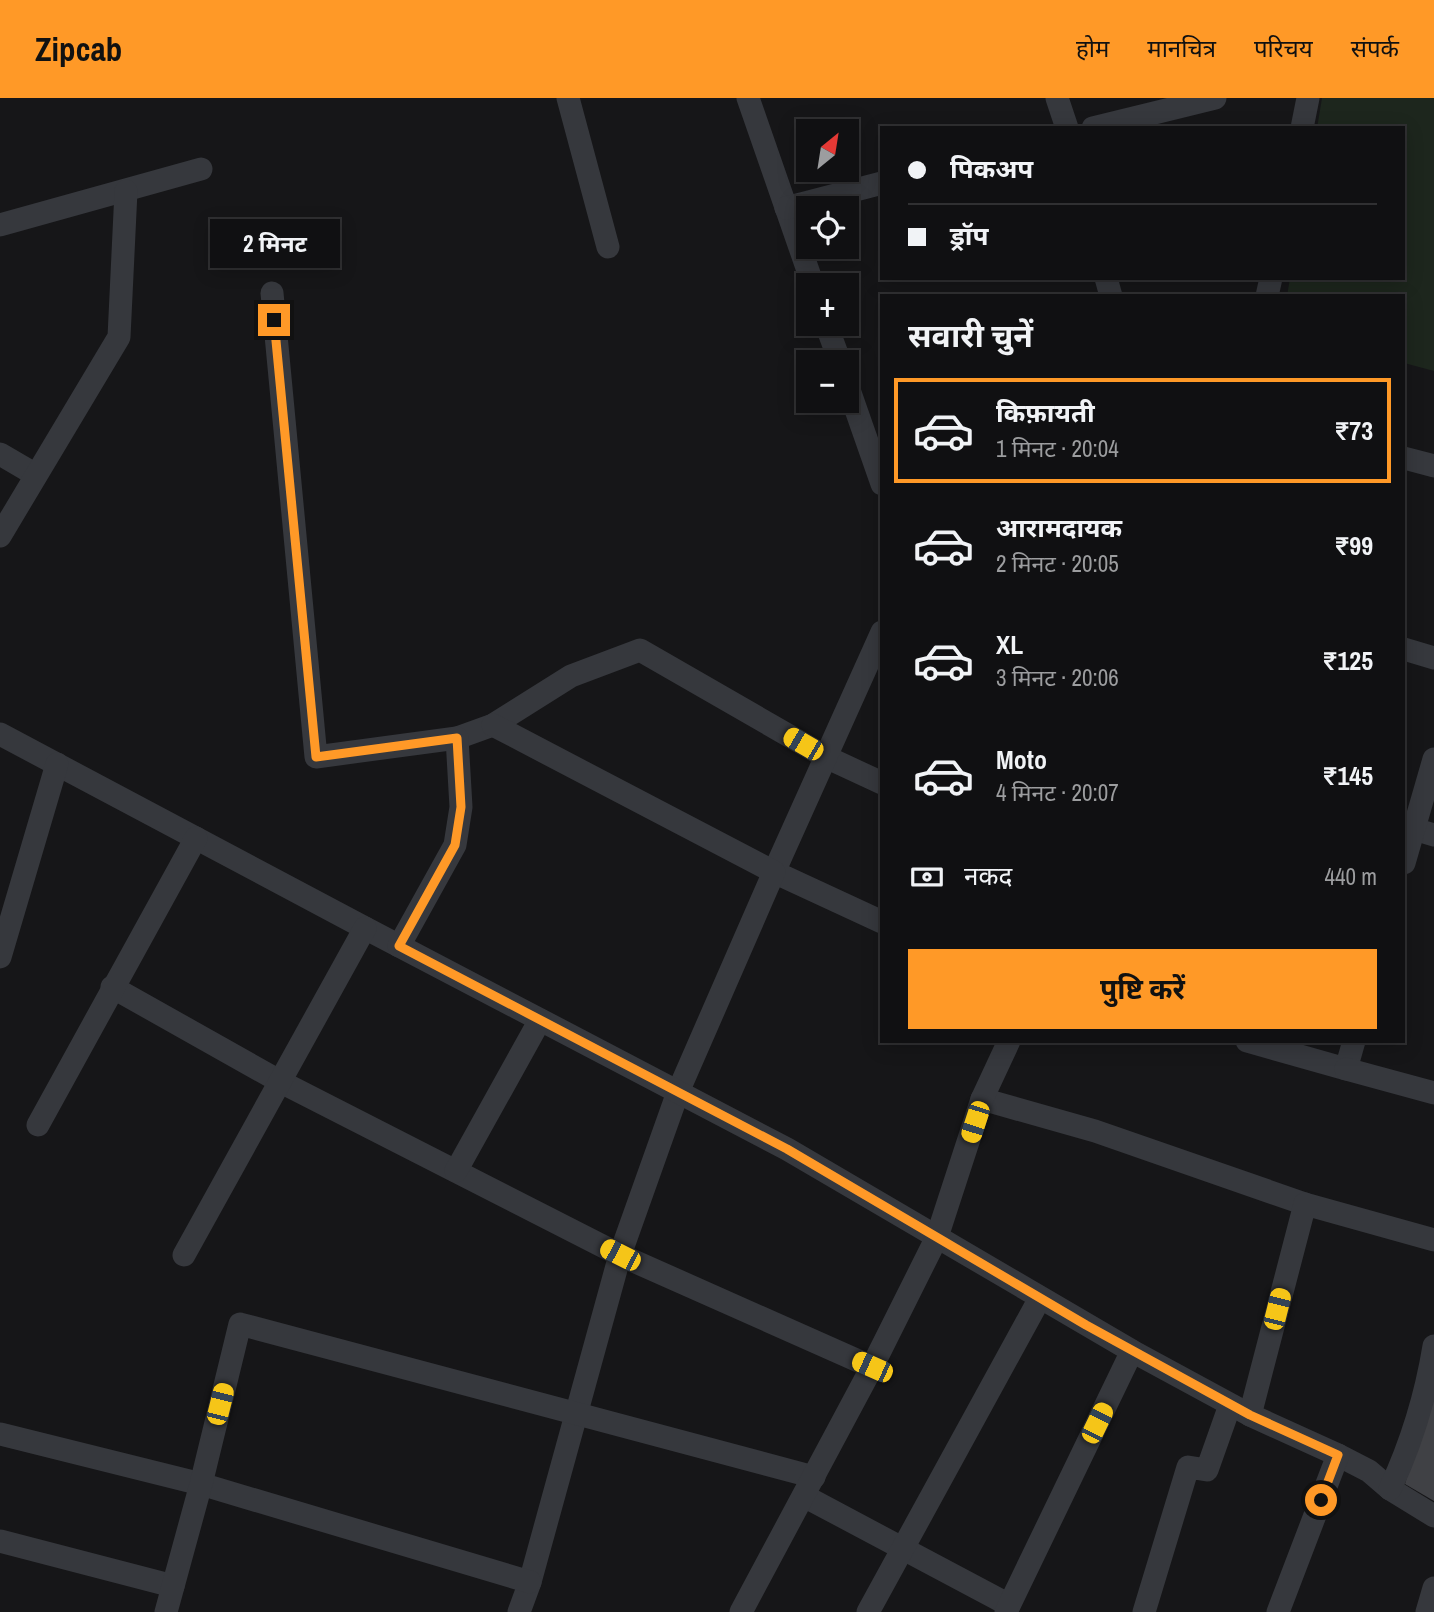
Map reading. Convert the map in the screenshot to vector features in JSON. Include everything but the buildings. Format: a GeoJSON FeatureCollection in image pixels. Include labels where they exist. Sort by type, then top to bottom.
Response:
{"type":"FeatureCollection","features":[{"type":"Feature","properties":{"kind":"street"},"geometry":{"type":"LineString","coordinates":[[568,98],[608,247]]}},
{"type":"Feature","properties":{"kind":"street"},"geometry":{"type":"LineString","coordinates":[[748,98],[809,273]]}},
{"type":"Feature","properties":{"kind":"street"},"geometry":{"type":"LineString","coordinates":[[1057,98],[1066,126]]}},
{"type":"Feature","properties":{"kind":"street"},"geometry":{"type":"LineString","coordinates":[[1101,126],[1215,98]]}},
{"type":"Feature","properties":{"kind":"street"},"geometry":{"type":"LineString","coordinates":[[1302,126],[1308,98]]}},
{"type":"Feature","properties":{"kind":"street"},"geometry":{"type":"LineString","coordinates":[[0,225],[201,169]]}},
{"type":"Feature","properties":{"kind":"street"},"geometry":{"type":"LineString","coordinates":[[786,208],[880,184]]}},
{"type":"Feature","properties":{"kind":"street"},"geometry":{"type":"LineString","coordinates":[[0,536],[119,337],[126,191]]}},
{"type":"Feature","properties":{"kind":"street"},"geometry":{"type":"LineString","coordinates":[[271,293],[316,757],[457,738],[493,725],[571,676],[640,650],[826,757],[880,782]]}},
{"type":"Feature","properties":{"kind":"street"},"geometry":{"type":"LineString","coordinates":[[859,402],[871,420],[880,472]]}},
{"type":"Feature","properties":{"kind":"street"},"geometry":{"type":"LineString","coordinates":[[0,454],[36,475]]}},
{"type":"Feature","properties":{"kind":"street"},"geometry":{"type":"LineString","coordinates":[[1405,458],[1434,466]]}},
{"type":"Feature","properties":{"kind":"street"},"geometry":{"type":"LineString","coordinates":[[519,1612],[530,1582],[620,1255],[678,1091],[880,636]]}},
{"type":"Feature","properties":{"kind":"street"},"geometry":{"type":"LineString","coordinates":[[1405,649],[1434,658]]}},
{"type":"Feature","properties":{"kind":"street"},"geometry":{"type":"LineString","coordinates":[[493,725],[774,872],[880,921]]}},
{"type":"Feature","properties":{"kind":"street"},"geometry":{"type":"LineString","coordinates":[[3,736],[787,1149],[1132,1351],[1240,1410],[1369,1471],[1391,1489],[1434,1516]]}},
{"type":"Feature","properties":{"kind":"street"},"geometry":{"type":"LineString","coordinates":[[399,946],[455,845],[461,807],[457,738]]}},
{"type":"Feature","properties":{"kind":"street"},"geometry":{"type":"LineString","coordinates":[[1405,860],[1417,830],[1434,759]]}},
{"type":"Feature","properties":{"kind":"street"},"geometry":{"type":"LineString","coordinates":[[0,957],[57,764]]}},
{"type":"Feature","properties":{"kind":"street"},"geometry":{"type":"LineString","coordinates":[[38,1125],[112,987],[197,838]]}},
{"type":"Feature","properties":{"kind":"street"},"geometry":{"type":"LineString","coordinates":[[184,1255],[365,928]]}},
{"type":"Feature","properties":{"kind":"street"},"geometry":{"type":"LineString","coordinates":[[112,987],[281,1082],[620,1255],[872,1367]]}},
{"type":"Feature","properties":{"kind":"street"},"geometry":{"type":"LineString","coordinates":[[456,1171],[540,1020]]}},
{"type":"Feature","properties":{"kind":"street"},"geometry":{"type":"LineString","coordinates":[[741,1612],[872,1367],[937,1237],[982,1099],[1008,1043]]}},
{"type":"Feature","properties":{"kind":"street"},"geometry":{"type":"LineString","coordinates":[[1254,1043],[1434,1093]]}},
{"type":"Feature","properties":{"kind":"street"},"geometry":{"type":"LineString","coordinates":[[1346,1069],[1353,1043]]}},
{"type":"Feature","properties":{"kind":"street"},"geometry":{"type":"LineString","coordinates":[[982,1099],[1095,1131],[1305,1203],[1434,1240]]}},
{"type":"Feature","properties":{"kind":"street"},"geometry":{"type":"LineString","coordinates":[[1144,1612],[1188,1467],[1207,1470],[1240,1410],[1305,1203]]}},
{"type":"Feature","properties":{"kind":"street"},"geometry":{"type":"LineString","coordinates":[[868,1612],[1040,1298]]}},
{"type":"Feature","properties":{"kind":"street"},"geometry":{"type":"LineString","coordinates":[[166,1612],[240,1324],[576,1415],[809,1487],[902,1550],[1008,1609],[1132,1351]]}},
{"type":"Feature","properties":{"kind":"street"},"geometry":{"type":"LineString","coordinates":[[1391,1489],[1402,1464],[1422,1399],[1434,1346]]}},
{"type":"Feature","properties":{"kind":"street"},"geometry":{"type":"LineString","coordinates":[[0,1434],[201,1484],[530,1582]]}},
{"type":"Feature","properties":{"kind":"street"},"geometry":{"type":"LineString","coordinates":[[1278,1612],[1338,1455]]}},
{"type":"Feature","properties":{"kind":"street"},"geometry":{"type":"LineString","coordinates":[[0,1541],[173,1586]]}},
{"type":"Feature","properties":{"kind":"street"},"geometry":{"type":"LineString","coordinates":[[1427,1612],[1434,1588]]}},
{"type":"Feature","properties":{"kind":"shaded area"},"geometry":{"type":"Polygon","coordinates":[[[1322,98],[1434,98],[1434,371],[1405,363],[1405,294],[1287,294],[1290,280],[1405,280],[1405,126],[1317,126],[1322,98]]]}},
{"type":"Feature","properties":{"kind":"route"},"geometry":{"type":"LineString","coordinates":[[274,320],[316,757],[457,738],[461,807],[455,845],[399,946],[787,1149],[1086,1325],[1250,1415],[1338,1455],[1321,1500]]}}]}
